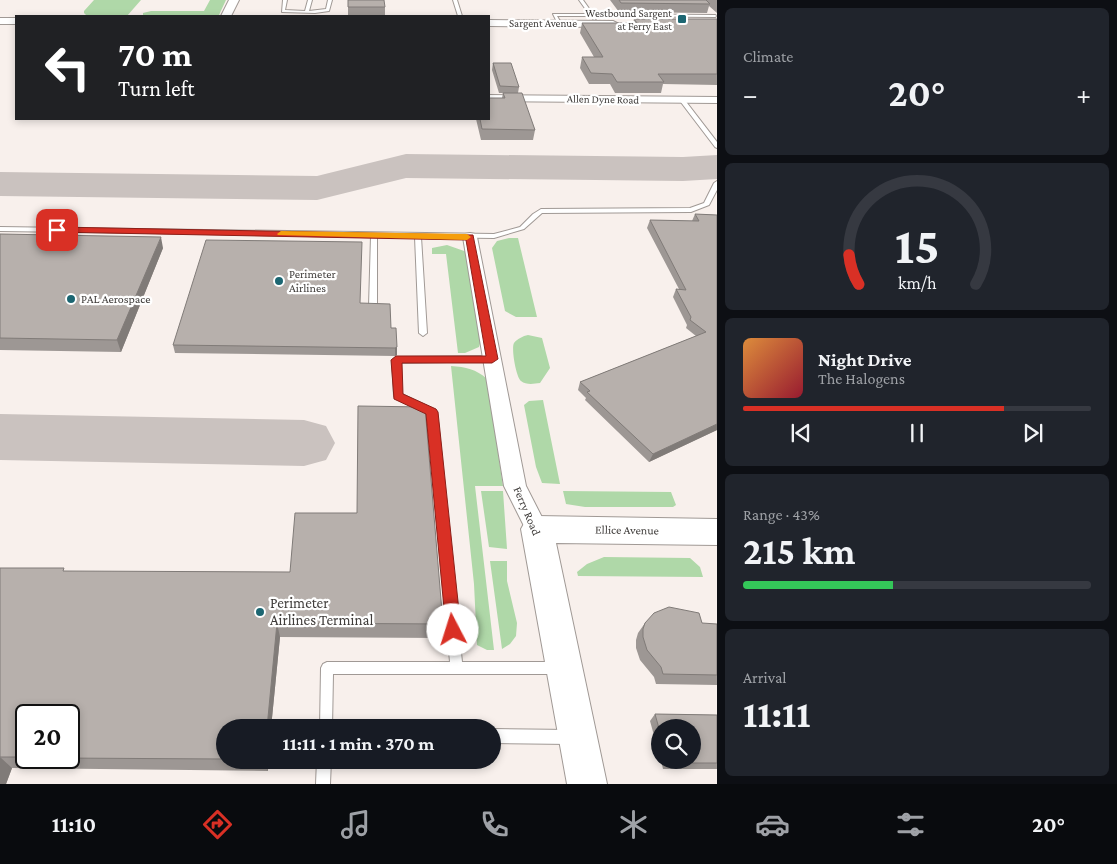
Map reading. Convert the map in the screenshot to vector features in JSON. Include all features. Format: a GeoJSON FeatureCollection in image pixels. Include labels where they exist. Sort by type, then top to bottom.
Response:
{"type":"FeatureCollection","features":[{"type":"Feature","properties":{"kind":"main road","name":"Ellice Avenue"},"geometry":{"type":"LineString","coordinates":[[537,529],[717,532]]}},
{"type":"Feature","properties":{"kind":"main road","name":"Ferry Road"},"geometry":{"type":"LineString","coordinates":[[537,529],[586,784]]}},
{"type":"Feature","properties":{"kind":"street"},"geometry":{"type":"LineString","coordinates":[[226,15],[234,0]]}},
{"type":"Feature","properties":{"kind":"street","name":"Sargent Avenue"},"geometry":{"type":"LineString","coordinates":[[490,23],[558,23],[594,19],[716,20]]}},
{"type":"Feature","properties":{"kind":"street"},"geometry":{"type":"LineString","coordinates":[[0,21],[15,21]]}},
{"type":"Feature","properties":{"kind":"street","name":"Allen Dyne Road"},"geometry":{"type":"LineString","coordinates":[[490,98],[717,100]]}},
{"type":"Feature","properties":{"kind":"street","name":"Ferry Road"},"geometry":{"type":"LineString","coordinates":[[470,237],[515,486],[537,529]]}},
{"type":"Feature","properties":{"kind":"lane"},"geometry":{"type":"LineString","coordinates":[[285,0],[283,11],[307,12],[327,11],[330,0]]}},
{"type":"Feature","properties":{"kind":"lane"},"geometry":{"type":"LineString","coordinates":[[307,12],[310,0]]}},
{"type":"Feature","properties":{"kind":"lane"},"geometry":{"type":"LineString","coordinates":[[455,0],[460,15]]}},
{"type":"Feature","properties":{"kind":"lane"},"geometry":{"type":"LineString","coordinates":[[581,0],[594,19]]}},
{"type":"Feature","properties":{"kind":"lane"},"geometry":{"type":"LineString","coordinates":[[709,11],[716,20]]}},
{"type":"Feature","properties":{"kind":"lane"},"geometry":{"type":"LineString","coordinates":[[682,100],[717,146]]}},
{"type":"Feature","properties":{"kind":"lane"},"geometry":{"type":"LineString","coordinates":[[0,229],[494,236],[515,231],[541,211],[692,210],[707,204],[717,183]]}},
{"type":"Feature","properties":{"kind":"lane"},"geometry":{"type":"LineString","coordinates":[[373,306],[374,235]]}},
{"type":"Feature","properties":{"kind":"lane"},"geometry":{"type":"LineString","coordinates":[[418,236],[423,333]]}},
{"type":"Feature","properties":{"kind":"lane"},"geometry":{"type":"LineString","coordinates":[[457,668],[432,412],[398,396],[396,360],[492,359]]}},
{"type":"Feature","properties":{"kind":"lane"},"geometry":{"type":"LineString","coordinates":[[326,719],[327,668],[564,668]]}},
{"type":"Feature","properties":{"kind":"lane"},"geometry":{"type":"LineString","coordinates":[[501,736],[578,737]]}},
{"type":"Feature","properties":{"kind":"lane"},"geometry":{"type":"LineString","coordinates":[[324,769],[324,784]]}},
{"type":"Feature","properties":{"kind":"green space"},"geometry":{"type":"Polygon","coordinates":[[[94,0],[141,0],[128,15],[86,15],[84,11],[94,0]]]}},
{"type":"Feature","properties":{"kind":"green space"},"geometry":{"type":"Polygon","coordinates":[[[210,0],[226,0],[219,15],[143,15],[143,13],[151,11],[204,11],[210,0]]]}},
{"type":"Feature","properties":{"kind":"green space"},"geometry":{"type":"Polygon","coordinates":[[[518,238],[537,317],[516,317],[505,311],[492,248],[497,241],[518,238]]]}},
{"type":"Feature","properties":{"kind":"green space"},"geometry":{"type":"Polygon","coordinates":[[[447,245],[467,252],[481,340],[479,347],[465,353],[458,353],[446,254],[432,254],[432,248],[447,245]]]}},
{"type":"Feature","properties":{"kind":"green space"},"geometry":{"type":"Polygon","coordinates":[[[528,335],[542,338],[550,368],[540,383],[530,384],[521,381],[516,369],[513,350],[514,343],[528,335]]]}},
{"type":"Feature","properties":{"kind":"green space"},"geometry":{"type":"Polygon","coordinates":[[[451,366],[471,369],[487,379],[503,486],[475,486],[494,650],[487,650],[477,645],[474,584],[451,366]]]}},
{"type":"Feature","properties":{"kind":"green space"},"geometry":{"type":"Polygon","coordinates":[[[543,400],[560,484],[542,483],[536,467],[524,405],[529,401],[543,400]]]}},
{"type":"Feature","properties":{"kind":"green space"},"geometry":{"type":"Polygon","coordinates":[[[481,491],[503,491],[507,549],[489,547],[481,491]]]}},
{"type":"Feature","properties":{"kind":"green space"},"geometry":{"type":"Polygon","coordinates":[[[563,491],[671,492],[676,505],[673,507],[585,507],[566,504],[563,491]]]}},
{"type":"Feature","properties":{"kind":"green space"},"geometry":{"type":"Polygon","coordinates":[[[604,557],[690,558],[700,567],[703,577],[578,576],[577,572],[587,564],[604,557]]]}},
{"type":"Feature","properties":{"kind":"green space"},"geometry":{"type":"Polygon","coordinates":[[[490,561],[507,561],[507,581],[517,623],[516,636],[510,644],[502,649],[490,561]]]}},
{"type":"Feature","properties":{"kind":"building"},"geometry":{"type":"Polygon","coordinates":[[[348,0],[384,0],[385,7],[348,7],[348,0]]]}},
{"type":"Feature","properties":{"kind":"building"},"geometry":{"type":"Polygon","coordinates":[[[619,0],[706,0],[710,4],[621,3],[619,0]]]}},
{"type":"Feature","properties":{"kind":"building"},"geometry":{"type":"Polygon","coordinates":[[[634,19],[717,19],[717,74],[658,74],[664,82],[617,82],[612,74],[591,73],[582,57],[603,57],[582,23],[637,23],[634,19]]]}},
{"type":"Feature","properties":{"kind":"building"},"geometry":{"type":"Polygon","coordinates":[[[493,63],[511,63],[519,87],[500,86],[493,63]]]}},
{"type":"Feature","properties":{"kind":"building"},"geometry":{"type":"Polygon","coordinates":[[[503,93],[522,93],[535,130],[482,129],[480,120],[490,120],[490,98],[505,98],[503,93]]]}},
{"type":"Feature","properties":{"kind":"building"},"geometry":{"type":"Polygon","coordinates":[[[695,214],[717,215],[717,424],[653,454],[587,392],[590,391],[580,382],[706,332],[690,320],[691,317],[676,289],[686,290],[650,220],[699,221],[695,214]]]}},
{"type":"Feature","properties":{"kind":"building","name":"PAL Aerospace"},"geometry":{"type":"Polygon","coordinates":[[[0,234],[161,237],[117,340],[0,338],[0,234]]]}},
{"type":"Feature","properties":{"kind":"building","name":"Perimeter Airlines"},"geometry":{"type":"Polygon","coordinates":[[[206,240],[362,242],[360,303],[390,304],[391,328],[396,328],[397,347],[173,345],[206,240]]]}},
{"type":"Feature","properties":{"kind":"building","name":"Perimeter Airlines Terminal"},"geometry":{"type":"Polygon","coordinates":[[[358,406],[425,407],[443,624],[277,623],[268,719],[216,719],[216,759],[80,758],[80,704],[15,704],[15,757],[0,757],[0,568],[64,568],[63,571],[290,572],[295,513],[357,513],[358,406]]]}},
{"type":"Feature","properties":{"kind":"building"},"geometry":{"type":"Polygon","coordinates":[[[669,607],[699,613],[702,623],[717,624],[717,675],[663,674],[661,667],[647,650],[643,629],[645,623],[654,613],[669,607]]]}},
{"type":"Feature","properties":{"kind":"building"},"geometry":{"type":"Polygon","coordinates":[[[655,714],[717,715],[717,763],[701,763],[701,719],[656,719],[655,714]]]}},
{"type":"Feature","properties":{"kind":"taxiway"},"geometry":{"type":"LineString","coordinates":[[0,184],[317,188],[406,166],[683,169],[717,167]]}},
{"type":"Feature","properties":{"kind":"taxiway"},"geometry":{"type":"LineString","coordinates":[[0,437],[304,443]]}},
{"type":"Feature","properties":{"kind":"slow traffic"},"geometry":{"type":"LineString","coordinates":[[281,234],[467,237]]}},
{"type":"Feature","properties":{"kind":"place","name":"Westbound Sargent at Ferry East"},"geometry":{"type":"Point","coordinates":[682,19]}},
{"type":"Feature","properties":{"kind":"place","name":"Perimeter Airlines"},"geometry":{"type":"Point","coordinates":[279,281]}},
{"type":"Feature","properties":{"kind":"place","name":"PAL Aerospace"},"geometry":{"type":"Point","coordinates":[71,299]}},
{"type":"Feature","properties":{"kind":"place","name":"Perimeter Airlines Terminal"},"geometry":{"type":"Point","coordinates":[260,612]}},
{"type":"Feature","properties":{"kind":"route"},"geometry":{"type":"LineString","coordinates":[[57,230],[470,237],[492,359],[396,360],[398,396],[432,412],[453,630]]}}]}
